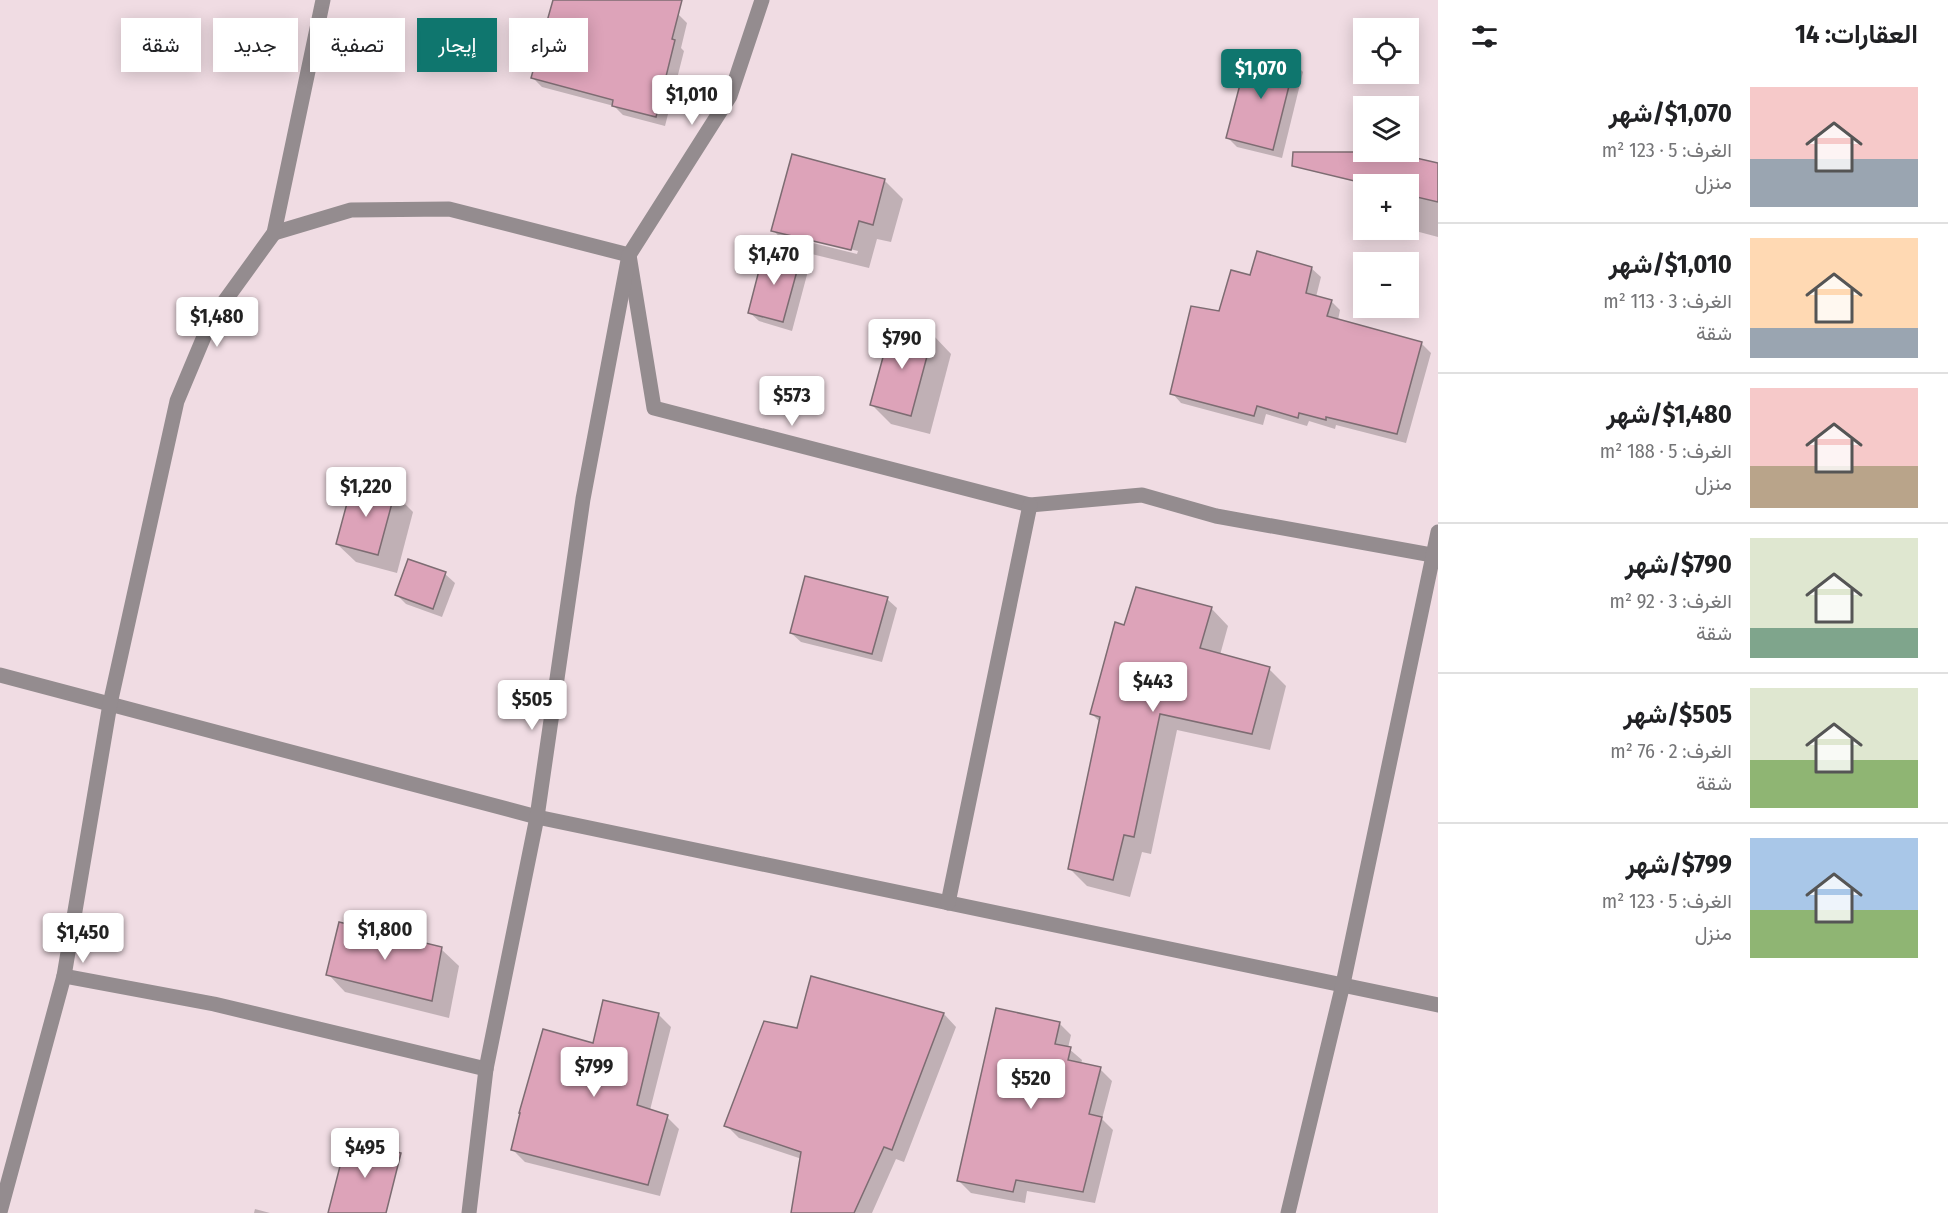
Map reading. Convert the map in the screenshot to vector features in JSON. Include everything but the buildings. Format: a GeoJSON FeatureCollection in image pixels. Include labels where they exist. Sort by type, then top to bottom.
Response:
{"type":"FeatureCollection","features":[{"type":"Feature","properties":{"kind":"street"},"geometry":{"type":"LineString","coordinates":[[0,1212],[64,976],[110,704],[177,401],[211,320],[274,233],[323,0]]}},
{"type":"Feature","properties":{"kind":"street"},"geometry":{"type":"LineString","coordinates":[[470,1213],[486,1069],[537,817],[583,499],[629,255],[730,96],[762,0]]}},
{"type":"Feature","properties":{"kind":"street"},"geometry":{"type":"LineString","coordinates":[[274,233],[351,210],[449,209],[629,255]]}},
{"type":"Feature","properties":{"kind":"street"},"geometry":{"type":"LineString","coordinates":[[629,255],[654,408],[1030,506],[1142,495],[1216,516],[1435,556]]}},
{"type":"Feature","properties":{"kind":"street"},"geometry":{"type":"LineString","coordinates":[[948,903],[1030,506]]}},
{"type":"Feature","properties":{"kind":"street"},"geometry":{"type":"LineString","coordinates":[[1288,1213],[1343,984],[1435,556],[1438,532]]}},
{"type":"Feature","properties":{"kind":"street"},"geometry":{"type":"LineString","coordinates":[[0,675],[537,817],[1438,1005]]}},
{"type":"Feature","properties":{"kind":"street"},"geometry":{"type":"LineString","coordinates":[[64,976],[214,1004],[486,1069]]}}]}
